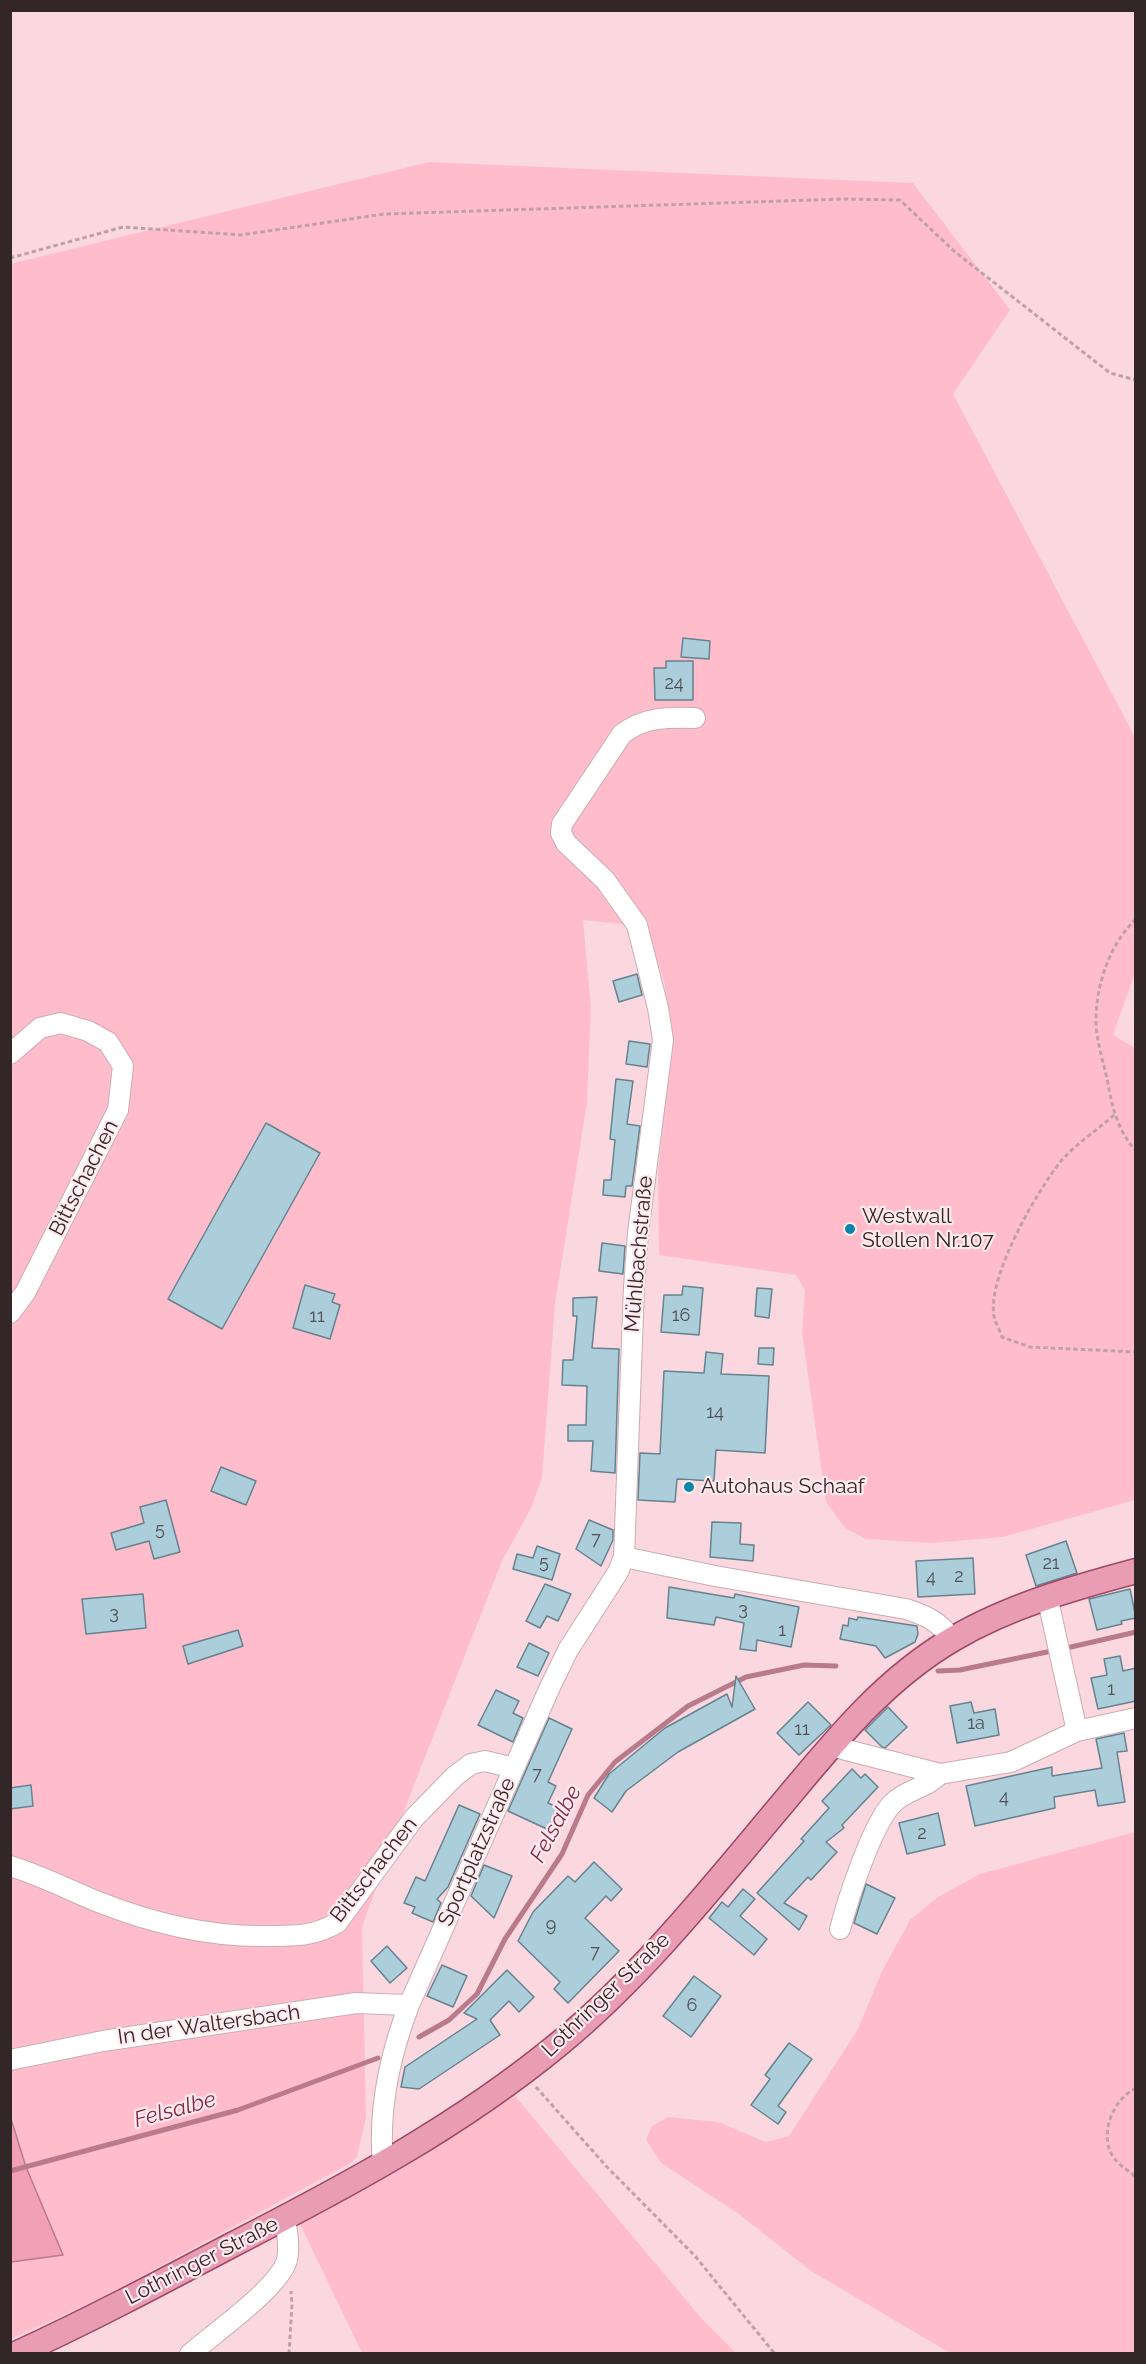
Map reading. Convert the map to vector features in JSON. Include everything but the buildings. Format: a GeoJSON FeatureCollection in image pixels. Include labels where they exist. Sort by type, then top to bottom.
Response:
{"type":"FeatureCollection","features":[{"type":"Feature","properties":{"kind":"main road","name":"Lothringer Straße"},"geometry":{"type":"LineString","coordinates":[[16,2354],[285,2218],[432,2134],[523,2072],[590,2017],[657,1948],[703,1898],[831,1746],[876,1696],[900,1676],[953,1639],[1047,1596],[1136,1571]]}},
{"type":"Feature","properties":{"kind":"street","name":"Mühlbachstraße"},"geometry":{"type":"LineString","coordinates":[[624,1557],[638,1233],[663,1040],[658,1008],[637,925],[604,880],[566,843],[561,833],[562,824],[622,734],[635,724],[648,720],[695,718]]}},
{"type":"Feature","properties":{"kind":"street","name":"Bittschachen"},"geometry":{"type":"LineString","coordinates":[[10,1054],[40,1028],[61,1023],[88,1031],[108,1042],[123,1066],[118,1110],[25,1293],[10,1313]]}},
{"type":"Feature","properties":{"kind":"street"},"geometry":{"type":"LineString","coordinates":[[624,1557],[715,1576],[906,1609],[925,1615],[939,1623],[953,1639]]}},
{"type":"Feature","properties":{"kind":"street","name":"Sportplatzstraße"},"geometry":{"type":"LineString","coordinates":[[382,2164],[381,2140],[388,2079],[409,2005],[568,1650],[618,1572],[624,1557]]}},
{"type":"Feature","properties":{"kind":"street"},"geometry":{"type":"LineString","coordinates":[[1047,1596],[1077,1731]]}},
{"type":"Feature","properties":{"kind":"street"},"geometry":{"type":"LineString","coordinates":[[840,1929],[851,1893],[873,1838],[891,1805],[940,1774],[1011,1762],[1077,1731],[1136,1718]]}},
{"type":"Feature","properties":{"kind":"street"},"geometry":{"type":"LineString","coordinates":[[831,1746],[940,1774]]}},
{"type":"Feature","properties":{"kind":"street","name":"Bittschachen"},"geometry":{"type":"LineString","coordinates":[[10,1866],[30,1872],[140,1918],[195,1931],[237,1936],[303,1936],[337,1923],[414,1818],[455,1776],[471,1764],[485,1761],[514,1768]]}},
{"type":"Feature","properties":{"kind":"street","name":"In der Waltersbach"},"geometry":{"type":"LineString","coordinates":[[10,2060],[102,2041],[356,2003],[409,2005]]}},
{"type":"Feature","properties":{"kind":"street"},"geometry":{"type":"LineString","coordinates":[[190,2354],[270,2287],[284,2269],[289,2247],[285,2218]]}},
{"type":"Feature","properties":{"kind":"path"},"geometry":{"type":"LineString","coordinates":[[10,258],[123,227],[241,235],[384,214],[832,199],[900,200],[955,252],[1110,373],[1136,380]]}},
{"type":"Feature","properties":{"kind":"path"},"geometry":{"type":"LineString","coordinates":[[1136,919],[1125,928],[1112,952],[1099,990],[1096,1025],[1114,1115],[1128,1142],[1136,1151]]}},
{"type":"Feature","properties":{"kind":"path"},"geometry":{"type":"LineString","coordinates":[[1114,1115],[1062,1160],[1032,1203],[1007,1256],[994,1293],[994,1316],[1002,1337],[1030,1347],[1136,1352]]}},
{"type":"Feature","properties":{"kind":"path"},"geometry":{"type":"LineString","coordinates":[[523,2072],[606,2166],[695,2256],[775,2354]]}},
{"type":"Feature","properties":{"kind":"path"},"geometry":{"type":"LineString","coordinates":[[1136,2088],[1120,2100],[1112,2114],[1106,2140],[1114,2158],[1136,2177]]}},
{"type":"Feature","properties":{"kind":"path"},"geometry":{"type":"LineString","coordinates":[[284,2269],[291,2287],[289,2354]]}},
{"type":"Feature","properties":{"kind":"shaded area"},"geometry":{"type":"Polygon","coordinates":[[[429,162],[913,183],[1010,310],[953,394],[1136,739],[1135,973],[1113,1035],[1135,1048],[1135,1500],[1003,1537],[932,1543],[866,1539],[845,1528],[826,1502],[802,1332],[805,1290],[796,1275],[659,1255],[658,1174],[672,1032],[664,981],[650,938],[621,924],[583,920],[591,1008],[587,1102],[555,1304],[542,1478],[531,1508],[502,1561],[412,1790],[362,1927],[366,2117],[357,2157],[351,2163],[101,2298],[11,2339],[10,264],[429,162]]]}},
{"type":"Feature","properties":{"kind":"shaded area"},"geometry":{"type":"Polygon","coordinates":[[[1135,1832],[1135,2353],[950,2353],[811,2271],[739,2214],[661,2163],[646,2140],[652,2126],[668,2117],[718,2122],[766,2142],[789,2136],[858,2029],[882,1971],[910,1920],[938,1897],[980,1874],[1135,1832]]]}},
{"type":"Feature","properties":{"kind":"shaded area"},"geometry":{"type":"Polygon","coordinates":[[[515,2096],[702,2319],[736,2353],[362,2353],[300,2224],[515,2096]]]}},
{"type":"Feature","properties":{"kind":"shaded area"},"geometry":{"type":"Polygon","coordinates":[[[11,2119],[26,2167],[63,2255],[11,2262],[11,2119]]]}},
{"type":"Feature","properties":{"kind":"waterway","name":"Felsalbe"},"geometry":{"type":"LineString","coordinates":[[1071,1647],[1136,1632]]}},
{"type":"Feature","properties":{"kind":"waterway","name":"Felsalbe"},"geometry":{"type":"LineString","coordinates":[[938,1671],[960,1670],[1052,1651]]}},
{"type":"Feature","properties":{"kind":"waterway","name":"Felsalbe"},"geometry":{"type":"LineString","coordinates":[[419,2037],[449,2020],[477,1994],[505,1939],[562,1854],[588,1795],[615,1762],[688,1706],[746,1677],[804,1665],[836,1666]]}},
{"type":"Feature","properties":{"kind":"waterway","name":"Felsalbe"},"geometry":{"type":"LineString","coordinates":[[10,2171],[238,2110],[378,2058]]}},
{"type":"Feature","properties":{"kind":"place","name":"Westwall Stollen Nr.107"},"geometry":{"type":"Point","coordinates":[850,1229]}},
{"type":"Feature","properties":{"kind":"place","name":"Autohaus Schaaf"},"geometry":{"type":"Point","coordinates":[689,1487]}}]}
